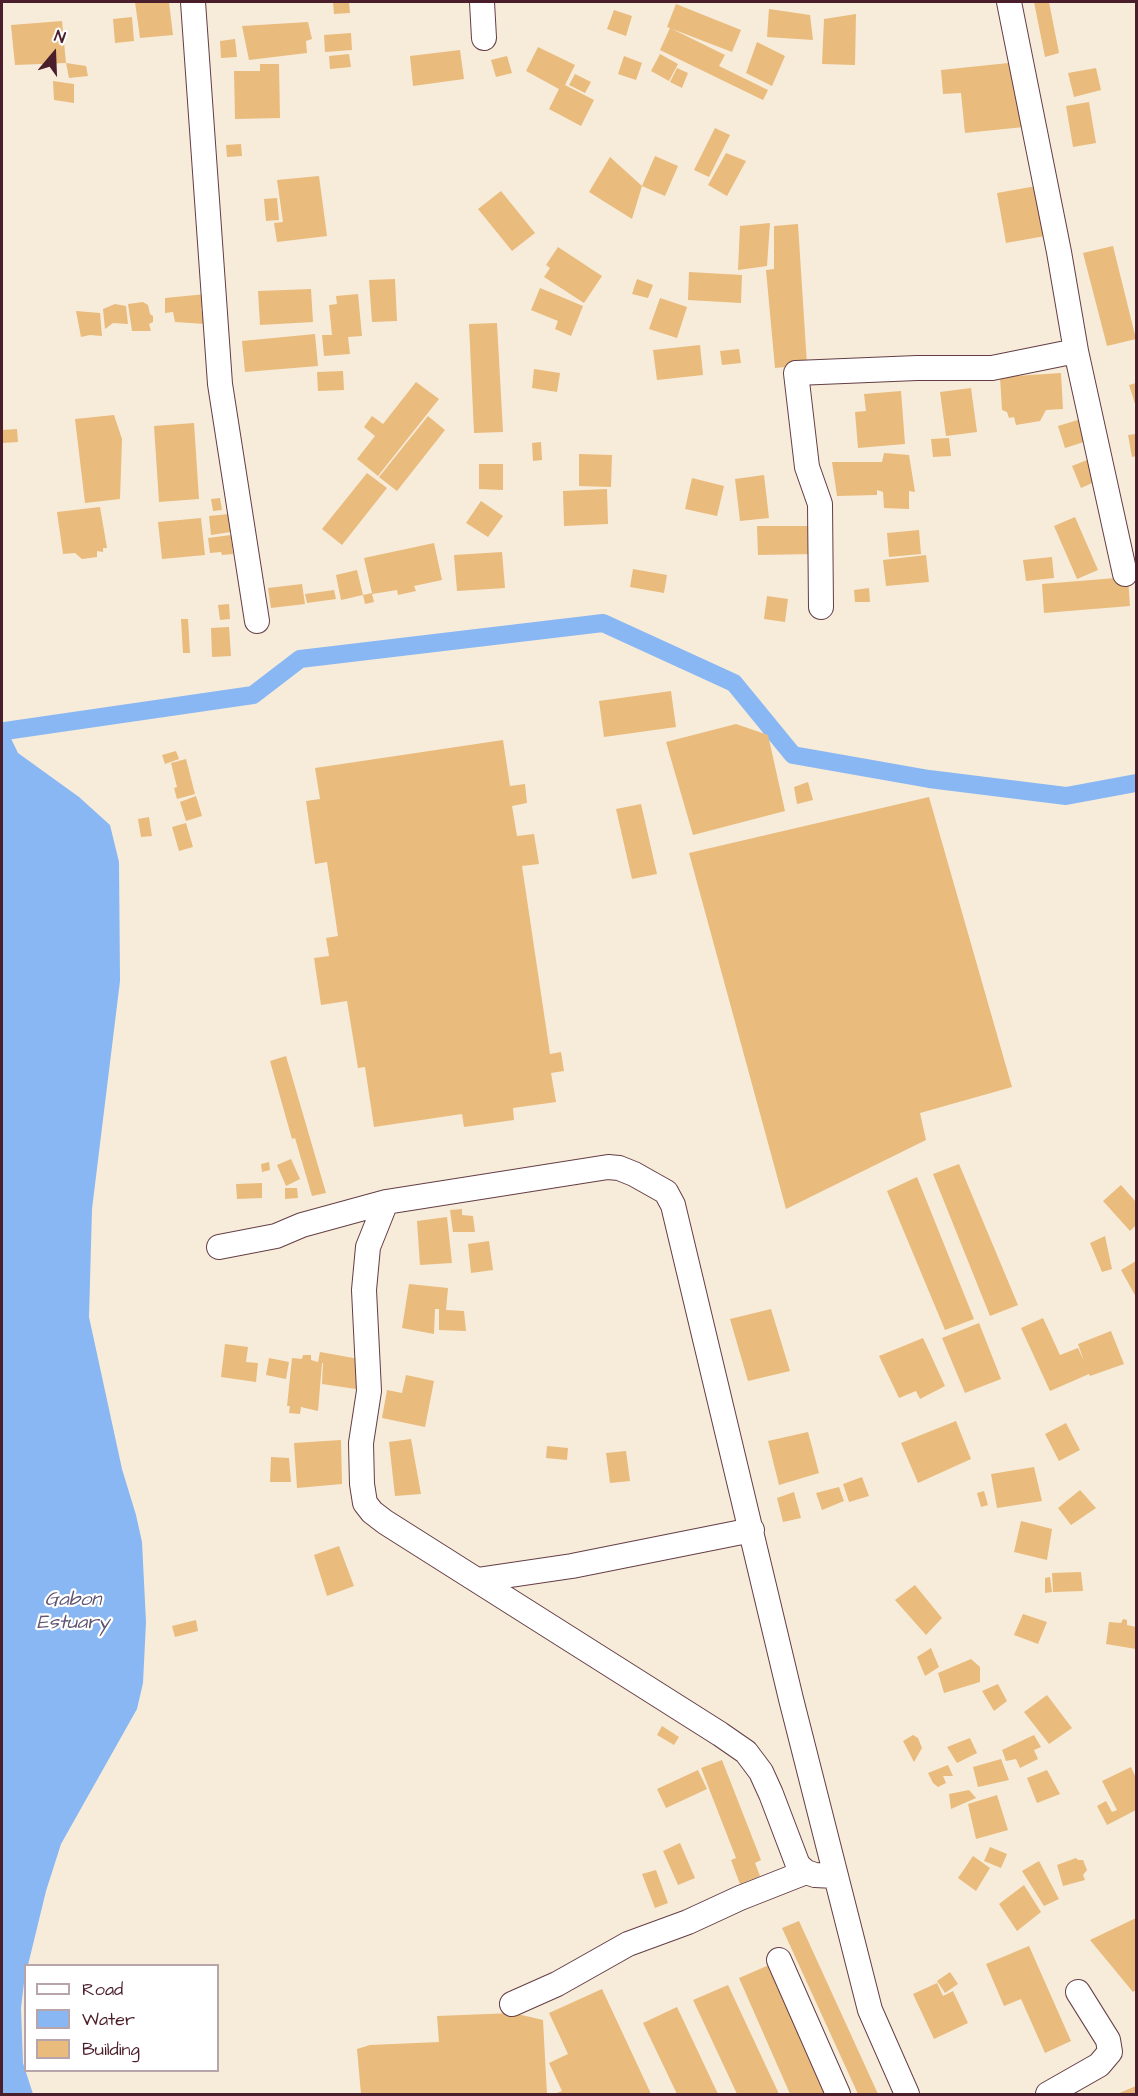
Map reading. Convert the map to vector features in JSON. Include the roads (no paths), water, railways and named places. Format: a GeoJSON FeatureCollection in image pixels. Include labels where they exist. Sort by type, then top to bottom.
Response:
{"type":"FeatureCollection","features":[{"type":"Feature","properties":{"kind":"street"},"geometry":{"type":"LineString","coordinates":[[193,2],[220,384],[257,621]]}},
{"type":"Feature","properties":{"kind":"street"},"geometry":{"type":"LineString","coordinates":[[482,2],[484,38]]}},
{"type":"Feature","properties":{"kind":"street"},"geometry":{"type":"LineString","coordinates":[[1009,2],[1059,252],[1076,351],[1125,574]]}},
{"type":"Feature","properties":{"kind":"street"},"geometry":{"type":"LineString","coordinates":[[821,607],[820,504],[807,467],[796,373],[917,368],[992,368],[1076,351]]}},
{"type":"Feature","properties":{"kind":"street"},"geometry":{"type":"LineString","coordinates":[[219,1247],[276,1236],[302,1225],[386,1202],[608,1167],[619,1168],[634,1174],[666,1192],[673,1205],[835,1876],[870,2010],[907,2094]]}},
{"type":"Feature","properties":{"kind":"street"},"geometry":{"type":"LineString","coordinates":[[386,1202],[369,1247],[364,1290],[369,1391],[361,1443],[365,1503],[385,1522],[746,1752],[761,1772],[798,1864],[806,1872]]}},
{"type":"Feature","properties":{"kind":"street"},"geometry":{"type":"LineString","coordinates":[[477,1580],[572,1566],[752,1530]]}},
{"type":"Feature","properties":{"kind":"street"},"geometry":{"type":"LineString","coordinates":[[512,2004],[556,1984],[628,1944],[688,1922],[740,1898],[806,1872],[835,1876]]}},
{"type":"Feature","properties":{"kind":"street"},"geometry":{"type":"LineString","coordinates":[[779,1960],[838,2094]]}},
{"type":"Feature","properties":{"kind":"street"},"geometry":{"type":"LineString","coordinates":[[1048,2094],[1099,2065],[1110,2052],[1108,2040],[1078,1992]]}},
{"type":"Feature","properties":{"kind":"water","name":"Gabon Estuary"},"geometry":{"type":"Polygon","coordinates":[[[2,720],[18,753],[79,797],[110,825],[119,862],[120,981],[92,1209],[89,1317],[122,1469],[142,1542],[146,1622],[143,1683],[137,1709],[61,1844],[46,1891],[28,1964],[24,1964],[21,2008],[23,2063],[24,2072],[33,2094],[2,2094],[2,720]]]}},
{"type":"Feature","properties":{"kind":"waterway"},"geometry":{"type":"LineString","coordinates":[[5,731],[253,695],[300,659],[603,623],[734,683],[793,755],[929,779],[1066,796],[1136,783]]}}]}
